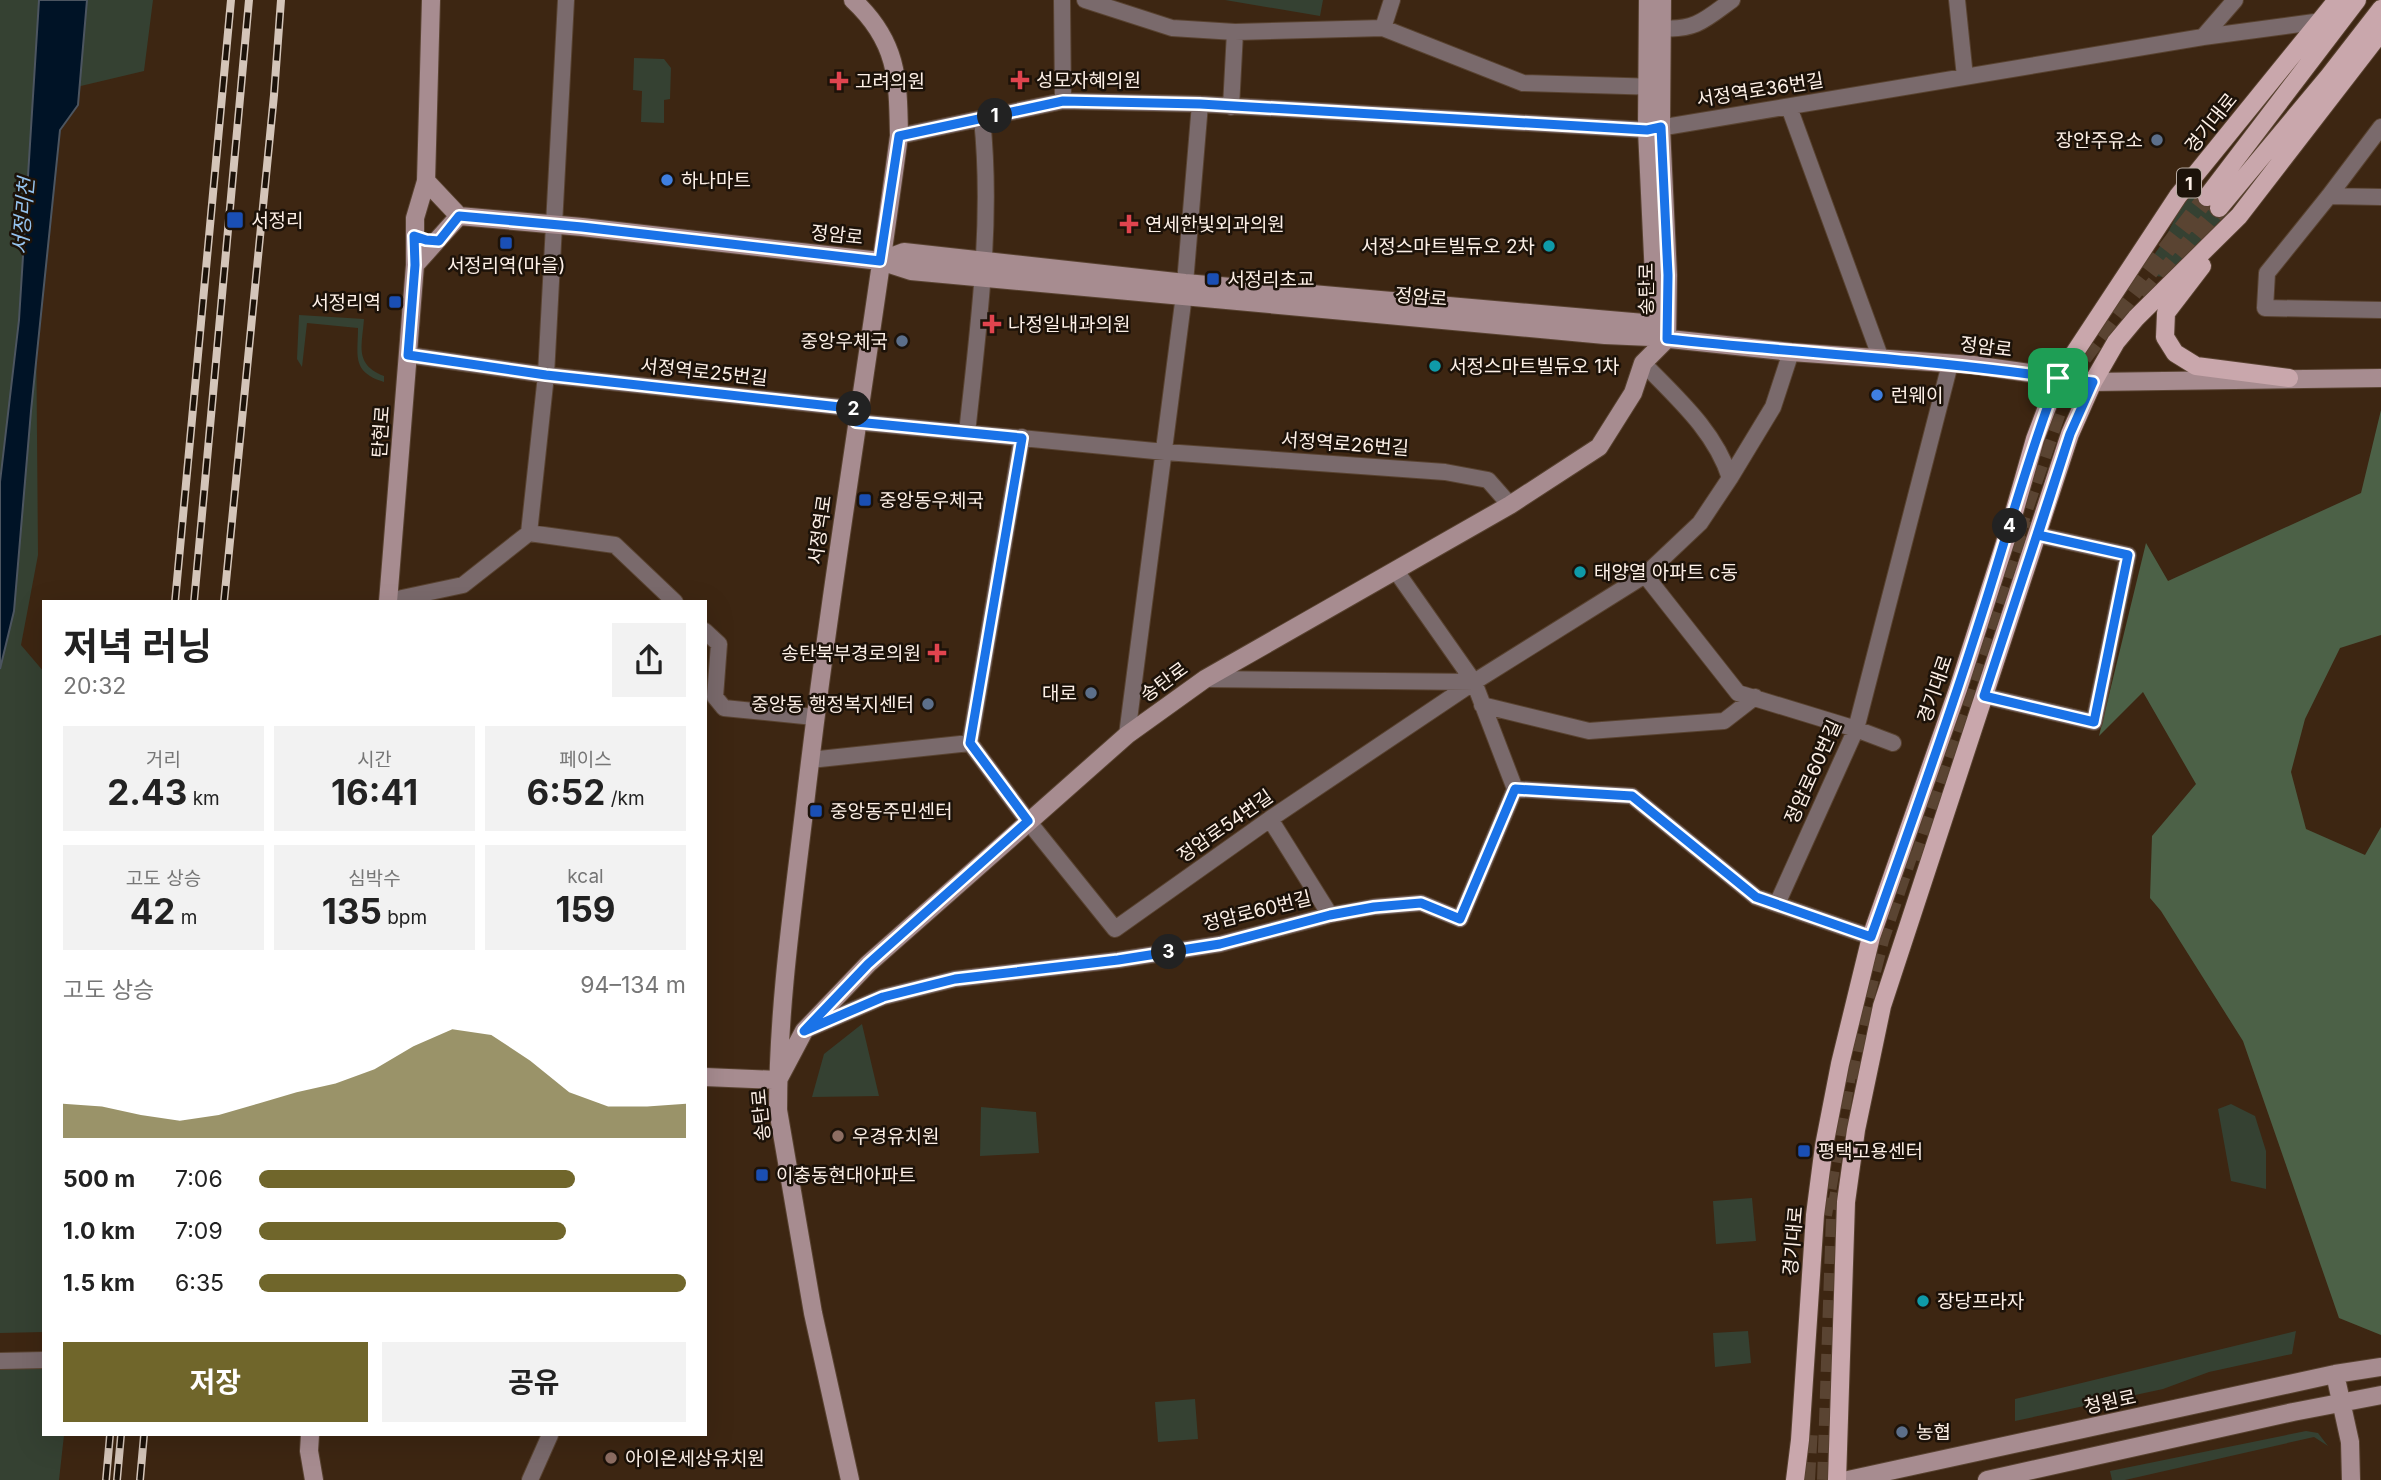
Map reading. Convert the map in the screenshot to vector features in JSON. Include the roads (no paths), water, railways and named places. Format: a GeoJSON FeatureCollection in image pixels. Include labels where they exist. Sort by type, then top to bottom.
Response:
{"type":"FeatureCollection","features":[{"type":"Feature","properties":{"kind":"main road","name":"경기대로"},"geometry":{"type":"LineString","coordinates":[[1795,1480],[1818,1192],[1840,1064],[1871,937],[1958,689],[2035,439],[2058,378],[2178,196],[2337,0]]}},
{"type":"Feature","properties":{"kind":"main road","name":"1"},"geometry":{"type":"LineString","coordinates":[[2357,0],[2213,202],[2329,76],[2381,9]]}},
{"type":"Feature","properties":{"kind":"main road"},"geometry":{"type":"LineString","coordinates":[[2288,378],[2196,366],[2175,353],[2165,337],[2166,313],[2381,32]]}},
{"type":"Feature","properties":{"kind":"main road"},"geometry":{"type":"LineString","coordinates":[[1837,1480],[1846,1202],[1856,1130],[1882,1006],[2070,434],[2093,382],[2116,342],[2136,318],[2239,216]]}},
{"type":"Feature","properties":{"kind":"street","name":"탄현로"},"geometry":{"type":"LineString","coordinates":[[388,600],[415,265],[414,236],[418,204],[426,181],[431,0]]}},
{"type":"Feature","properties":{"kind":"street"},"geometry":{"type":"LineString","coordinates":[[529,534],[546,375],[566,0]]}},
{"type":"Feature","properties":{"kind":"street","name":"서정역로"},"geometry":{"type":"LineString","coordinates":[[778,1080],[785,975],[814,717],[899,136],[898,79],[887,44],[853,0]]}},
{"type":"Feature","properties":{"kind":"street"},"geometry":{"type":"LineString","coordinates":[[1062,0],[1063,101]]}},
{"type":"Feature","properties":{"kind":"street"},"geometry":{"type":"LineString","coordinates":[[1085,0],[1172,28],[1235,32],[1383,28],[1523,83],[1654,86]]}},
{"type":"Feature","properties":{"kind":"street"},"geometry":{"type":"LineString","coordinates":[[1383,28],[1392,0]]}},
{"type":"Feature","properties":{"kind":"street","name":"송탄로"},"geometry":{"type":"LineString","coordinates":[[850,1480],[809,1291],[778,1110],[778,1080],[804,1031],[868,964],[1127,735],[1205,679],[1510,505],[1599,447],[1633,393],[1643,363],[1659,331],[1654,277],[1654,86],[1648,0]]}},
{"type":"Feature","properties":{"kind":"street","name":"송탄로"},"geometry":{"type":"LineString","coordinates":[[1654,86],[1662,28],[1662,0]]}},
{"type":"Feature","properties":{"kind":"street"},"geometry":{"type":"LineString","coordinates":[[1662,28],[1681,29],[1701,23],[1732,0]]}},
{"type":"Feature","properties":{"kind":"street"},"geometry":{"type":"LineString","coordinates":[[1957,0],[1965,77]]}},
{"type":"Feature","properties":{"kind":"street"},"geometry":{"type":"LineString","coordinates":[[2203,37],[2235,0]]}},
{"type":"Feature","properties":{"kind":"street","name":"서정역로36번길"},"geometry":{"type":"LineString","coordinates":[[899,136],[1063,101],[1200,104],[1654,129],[2203,37],[2322,21]]}},
{"type":"Feature","properties":{"kind":"street"},"geometry":{"type":"LineString","coordinates":[[1231,107],[1235,32]]}},
{"type":"Feature","properties":{"kind":"street"},"geometry":{"type":"LineString","coordinates":[[1127,735],[1184,289],[1200,104]]}},
{"type":"Feature","properties":{"kind":"street"},"geometry":{"type":"LineString","coordinates":[[1789,107],[1881,359]]}},
{"type":"Feature","properties":{"kind":"street"},"geometry":{"type":"LineString","coordinates":[[967,433],[984,269],[985,148],[982,119]]}},
{"type":"Feature","properties":{"kind":"street"},"geometry":{"type":"LineString","coordinates":[[2381,127],[2267,273],[2265,308],[2381,310]]}},
{"type":"Feature","properties":{"kind":"street"},"geometry":{"type":"LineString","coordinates":[[415,265],[459,216],[426,181]]}},
{"type":"Feature","properties":{"kind":"street"},"geometry":{"type":"LineString","coordinates":[[2329,196],[2381,197]]}},
{"type":"Feature","properties":{"kind":"street","name":"정암로"},"geometry":{"type":"LineString","coordinates":[[459,216],[880,261],[911,271],[984,269],[1605,335],[1659,331],[1791,352],[1950,364],[2093,382],[2381,378]]}},
{"type":"Feature","properties":{"kind":"street"},"geometry":{"type":"LineString","coordinates":[[414,236],[439,241]]}},
{"type":"Feature","properties":{"kind":"street","name":"정암로54번길"},"geometry":{"type":"LineString","coordinates":[[1028,821],[1115,929],[1270,819],[1474,682],[1645,575],[1700,523],[1730,478],[1773,407],[1791,352]]}},
{"type":"Feature","properties":{"kind":"street","name":"서정역로25번길"},"geometry":{"type":"LineString","coordinates":[[408,355],[857,416]]}},
{"type":"Feature","properties":{"kind":"street"},"geometry":{"type":"LineString","coordinates":[[1643,363],[1693,413],[1724,458],[1730,478]]}},
{"type":"Feature","properties":{"kind":"street","name":"정암로60번길"},"geometry":{"type":"LineString","coordinates":[[1777,904],[1856,729],[1950,364]]}},
{"type":"Feature","properties":{"kind":"street","name":"서정역로26번길"},"geometry":{"type":"LineString","coordinates":[[857,416],[967,433],[1165,452],[1445,472],[1488,480],[1510,505]]}},
{"type":"Feature","properties":{"kind":"street"},"geometry":{"type":"LineString","coordinates":[[1022,438],[970,743],[1028,821]]}},
{"type":"Feature","properties":{"kind":"street"},"geometry":{"type":"LineString","coordinates":[[393,600],[463,585],[529,534],[615,545],[673,600]]}},
{"type":"Feature","properties":{"kind":"street"},"geometry":{"type":"LineString","coordinates":[[1984,696],[2094,722],[2128,555],[2038,535]]}},
{"type":"Feature","properties":{"kind":"street"},"geometry":{"type":"LineString","coordinates":[[1396,571],[1474,682],[1515,789],[1632,796],[1756,897],[1871,937]]}},
{"type":"Feature","properties":{"kind":"street"},"geometry":{"type":"LineString","coordinates":[[1645,575],[1738,693],[1893,743]]}},
{"type":"Feature","properties":{"kind":"street"},"geometry":{"type":"LineString","coordinates":[[707,633],[719,644],[715,696],[724,708],[814,717]]}},
{"type":"Feature","properties":{"kind":"street"},"geometry":{"type":"LineString","coordinates":[[1205,679],[1474,682]]}},
{"type":"Feature","properties":{"kind":"street"},"geometry":{"type":"LineString","coordinates":[[1482,705],[1588,731],[1724,721],[1755,697]]}},
{"type":"Feature","properties":{"kind":"street"},"geometry":{"type":"LineString","coordinates":[[810,760],[970,743]]}},
{"type":"Feature","properties":{"kind":"street","name":"정암로60번길"},"geometry":{"type":"LineString","coordinates":[[804,1031],[883,997],[955,979],[1118,960],[1220,944],[1330,915],[1374,907],[1421,903],[1460,919],[1515,789]]}},
{"type":"Feature","properties":{"kind":"street"},"geometry":{"type":"LineString","coordinates":[[1270,819],[1330,915]]}},
{"type":"Feature","properties":{"kind":"street"},"geometry":{"type":"LineString","coordinates":[[707,1077],[778,1080]]}},
{"type":"Feature","properties":{"kind":"street"},"geometry":{"type":"LineString","coordinates":[[0,1361],[42,1360]]}},
{"type":"Feature","properties":{"kind":"street","name":"청원로"},"geometry":{"type":"LineString","coordinates":[[1848,1480],[2335,1374],[2381,1367]]}},
{"type":"Feature","properties":{"kind":"street"},"geometry":{"type":"LineString","coordinates":[[2335,1374],[2350,1442],[2351,1480]]}},
{"type":"Feature","properties":{"kind":"street"},"geometry":{"type":"LineString","coordinates":[[1987,1480],[2381,1395]]}},
{"type":"Feature","properties":{"kind":"street"},"geometry":{"type":"LineString","coordinates":[[310,1436],[309,1451],[314,1480]]}},
{"type":"Feature","properties":{"kind":"street"},"geometry":{"type":"LineString","coordinates":[[530,1480],[550,1436]]}},
{"type":"Feature","properties":{"kind":"water"},"geometry":{"type":"Polygon","coordinates":[[[39,0],[87,0],[78,105],[60,130],[31,411],[14,611],[0,669],[0,482],[19,320],[39,0]]]}},
{"type":"Feature","properties":{"kind":"tunnel"},"geometry":{"type":"LineString","coordinates":[[2016,533],[2070,374],[2207,197]]}},
{"type":"Feature","properties":{"kind":"tunnel"},"geometry":{"type":"LineString","coordinates":[[2144,297],[2219,208]]}},
{"type":"Feature","properties":{"kind":"tunnel"},"geometry":{"type":"LineString","coordinates":[[1918,861],[2031,522]]}},
{"type":"Feature","properties":{"kind":"tunnel"},"geometry":{"type":"LineString","coordinates":[[1859,1023],[1880,940],[1913,842]]}},
{"type":"Feature","properties":{"kind":"tunnel"},"geometry":{"type":"LineString","coordinates":[[1856,1079],[1870,1011]]}},
{"type":"Feature","properties":{"kind":"tunnel"},"geometry":{"type":"LineString","coordinates":[[1823,1215],[1849,1064]]}},
{"type":"Feature","properties":{"kind":"tunnel"},"geometry":{"type":"LineString","coordinates":[[1826,1480],[1835,1215],[1839,1193]]}},
{"type":"Feature","properties":{"kind":"tunnel"},"geometry":{"type":"LineString","coordinates":[[1806,1480],[1809,1428]]}},
{"type":"Feature","properties":{"kind":"railway"},"geometry":{"type":"LineString","coordinates":[[175,600],[231,0]]}},
{"type":"Feature","properties":{"kind":"railway"},"geometry":{"type":"LineString","coordinates":[[194,600],[249,0]]}},
{"type":"Feature","properties":{"kind":"railway"},"geometry":{"type":"LineString","coordinates":[[224,600],[281,0]]}},
{"type":"Feature","properties":{"kind":"railway"},"geometry":{"type":"LineString","coordinates":[[106,1480],[110,1436]]}},
{"type":"Feature","properties":{"kind":"railway"},"geometry":{"type":"LineString","coordinates":[[117,1480],[121,1436]]}},
{"type":"Feature","properties":{"kind":"railway"},"geometry":{"type":"LineString","coordinates":[[140,1480],[144,1436]]}},
{"type":"Feature","properties":{"kind":"place","name":"성모자혜의원"},"geometry":{"type":"Point","coordinates":[1020,80]}},
{"type":"Feature","properties":{"kind":"place","name":"고려의원"},"geometry":{"type":"Point","coordinates":[839,81]}},
{"type":"Feature","properties":{"kind":"place","name":"장안주유소"},"geometry":{"type":"Point","coordinates":[2157,140]}},
{"type":"Feature","properties":{"kind":"place","name":"하나마트"},"geometry":{"type":"Point","coordinates":[667,180]}},
{"type":"Feature","properties":{"kind":"place","name":"서정리"},"geometry":{"type":"Point","coordinates":[235,220]}},
{"type":"Feature","properties":{"kind":"place","name":"연세한빛외과의원"},"geometry":{"type":"Point","coordinates":[1129,224]}},
{"type":"Feature","properties":{"kind":"place","name":"서정리역(마을)"},"geometry":{"type":"Point","coordinates":[506,243]}},
{"type":"Feature","properties":{"kind":"place","name":"서정스마트빌듀오 2차"},"geometry":{"type":"Point","coordinates":[1549,246]}},
{"type":"Feature","properties":{"kind":"place","name":"서정리초교"},"geometry":{"type":"Point","coordinates":[1213,279]}},
{"type":"Feature","properties":{"kind":"place","name":"서정리역"},"geometry":{"type":"Point","coordinates":[395,302]}},
{"type":"Feature","properties":{"kind":"place","name":"나정일내과의원"},"geometry":{"type":"Point","coordinates":[992,324]}},
{"type":"Feature","properties":{"kind":"place","name":"중앙우체국"},"geometry":{"type":"Point","coordinates":[902,341]}},
{"type":"Feature","properties":{"kind":"place","name":"서정스마트빌듀오 1차"},"geometry":{"type":"Point","coordinates":[1435,366]}},
{"type":"Feature","properties":{"kind":"place","name":"런웨이"},"geometry":{"type":"Point","coordinates":[1877,395]}},
{"type":"Feature","properties":{"kind":"place","name":"중앙동우체국"},"geometry":{"type":"Point","coordinates":[865,500]}},
{"type":"Feature","properties":{"kind":"place","name":"태양열 아파트 c동"},"geometry":{"type":"Point","coordinates":[1580,572]}},
{"type":"Feature","properties":{"kind":"place","name":"송탄북부경로의원"},"geometry":{"type":"Point","coordinates":[937,653]}},
{"type":"Feature","properties":{"kind":"place","name":"대로"},"geometry":{"type":"Point","coordinates":[1091,693]}},
{"type":"Feature","properties":{"kind":"place","name":"중앙동 행정복지센터"},"geometry":{"type":"Point","coordinates":[928,704]}},
{"type":"Feature","properties":{"kind":"place","name":"중앙동주민센터"},"geometry":{"type":"Point","coordinates":[816,811]}},
{"type":"Feature","properties":{"kind":"place","name":"우경유치원"},"geometry":{"type":"Point","coordinates":[838,1136]}},
{"type":"Feature","properties":{"kind":"place","name":"평택고용센터"},"geometry":{"type":"Point","coordinates":[1804,1151]}},
{"type":"Feature","properties":{"kind":"place","name":"이충동현대아파트"},"geometry":{"type":"Point","coordinates":[762,1175]}},
{"type":"Feature","properties":{"kind":"place","name":"장당프라자"},"geometry":{"type":"Point","coordinates":[1923,1301]}},
{"type":"Feature","properties":{"kind":"place","name":"농협"},"geometry":{"type":"Point","coordinates":[1902,1432]}},
{"type":"Feature","properties":{"kind":"place","name":"아이온세상유치원"},"geometry":{"type":"Point","coordinates":[611,1458]}},
{"type":"Feature","properties":{"kind":"water label","name":"서정리천"},"geometry":{"type":"Point","coordinates":[23,216]}}]}
